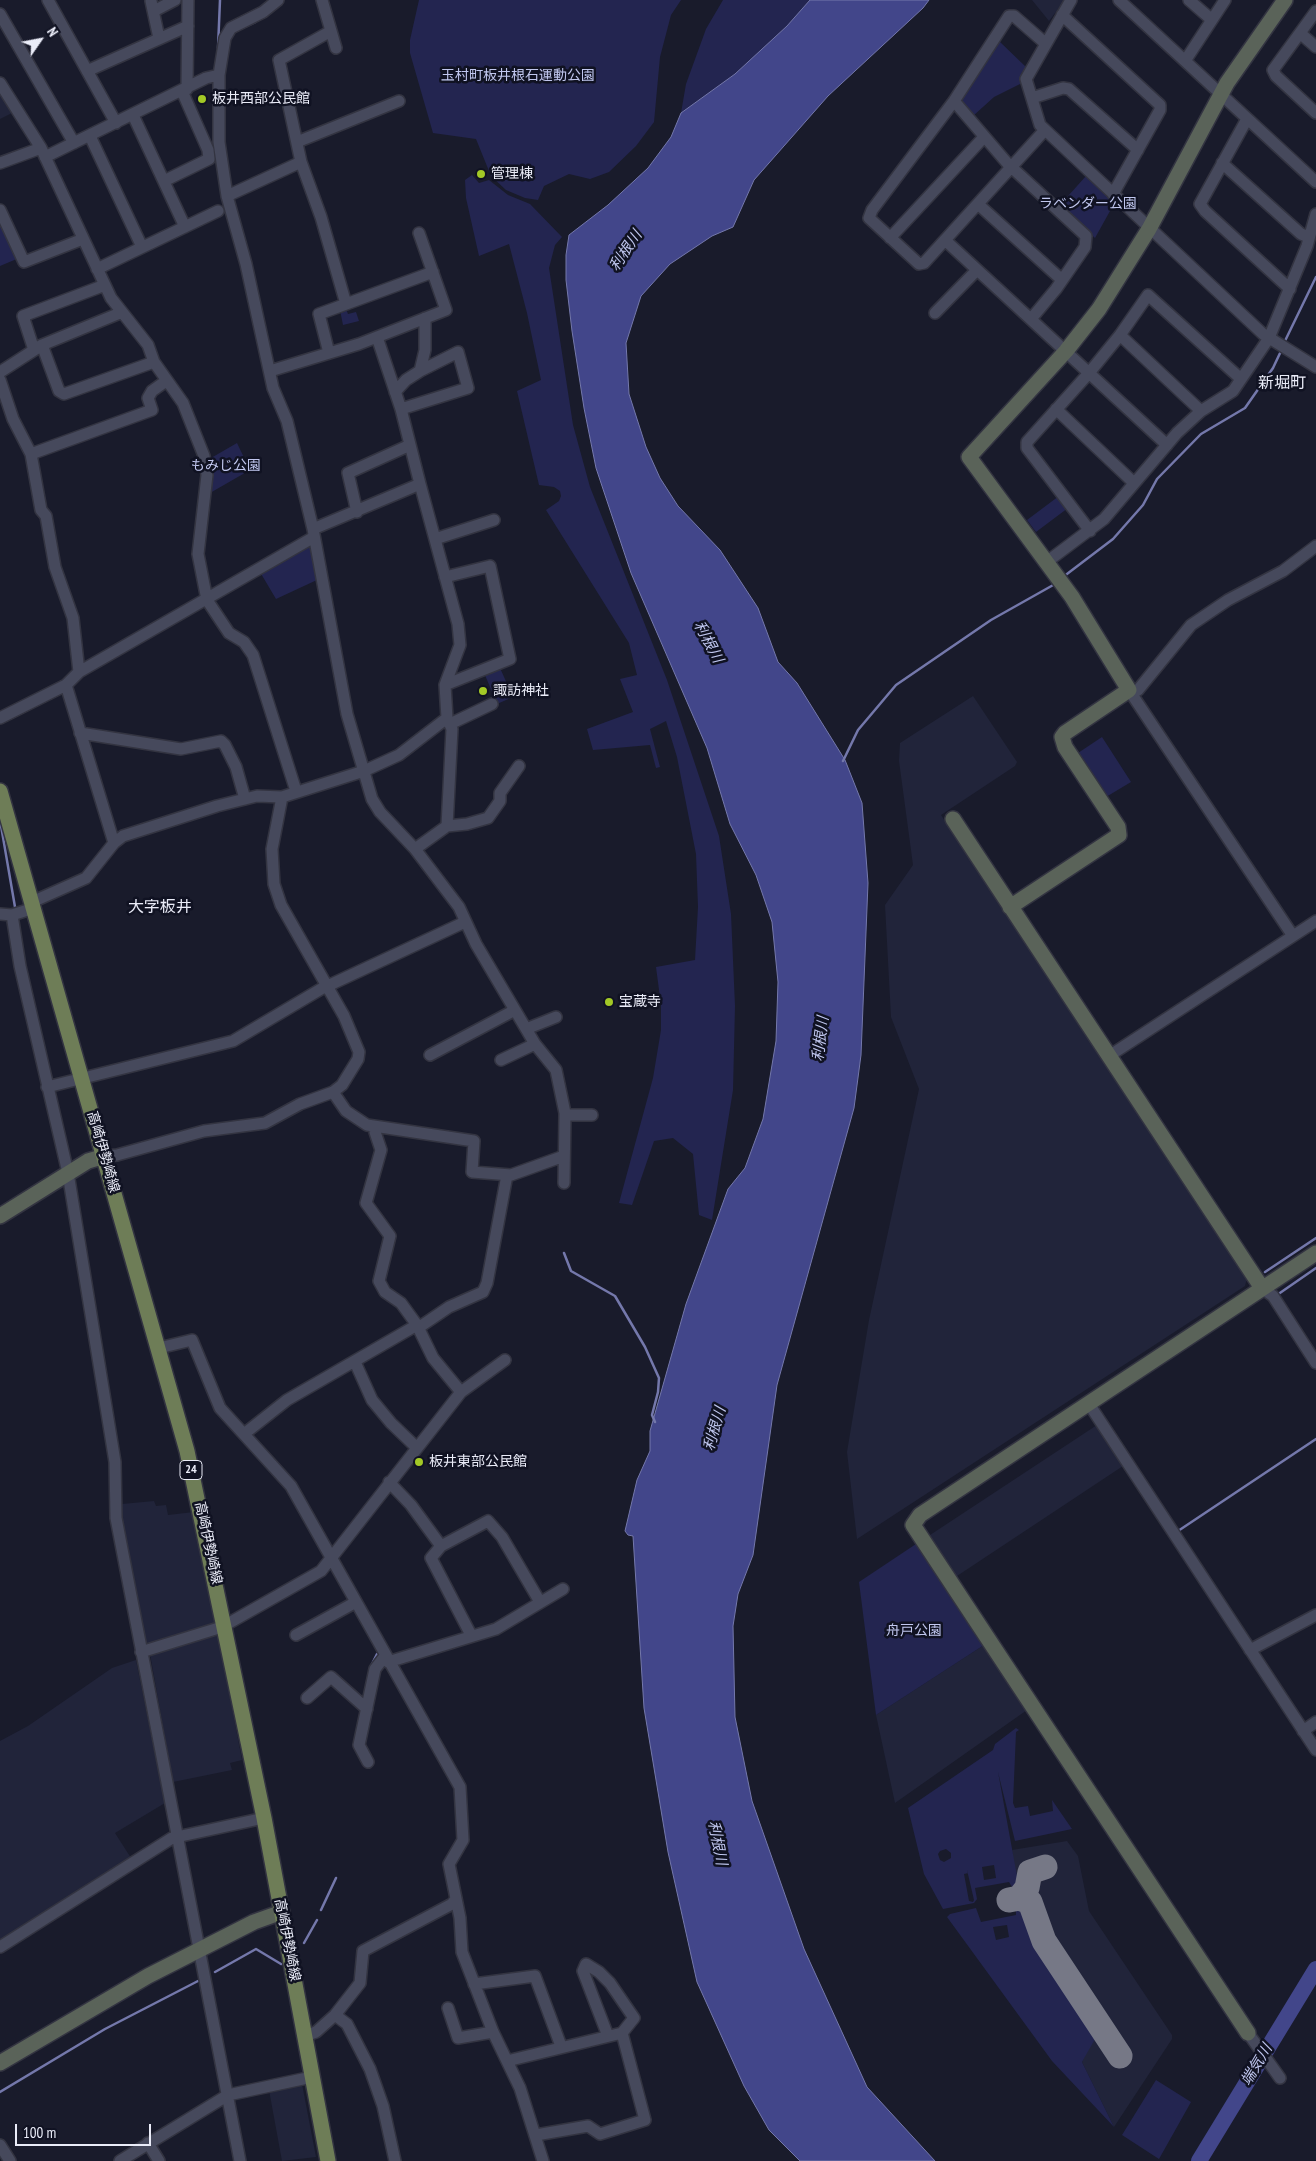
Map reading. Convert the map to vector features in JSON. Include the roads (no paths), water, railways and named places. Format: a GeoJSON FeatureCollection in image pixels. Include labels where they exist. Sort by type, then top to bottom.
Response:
{"type":"FeatureCollection","features":[{"type":"Feature","properties":{"kind":"main road","name":"高崎伊勢崎線"},"geometry":{"type":"LineString","coordinates":[[0,791],[105,1156],[193,1477],[264,1818],[328,2161]]}},
{"type":"Feature","properties":{"kind":"street"},"geometry":{"type":"LineString","coordinates":[[48,0],[116,123]]}},
{"type":"Feature","properties":{"kind":"street"},"geometry":{"type":"LineString","coordinates":[[159,38],[153,6],[175,0]]}},
{"type":"Feature","properties":{"kind":"street"},"geometry":{"type":"LineString","coordinates":[[164,181],[209,159],[208,150],[185,90],[188,0]]}},
{"type":"Feature","properties":{"kind":"street"},"geometry":{"type":"LineString","coordinates":[[278,0],[262,12],[231,28],[225,38],[219,75],[219,142],[227,196],[246,264],[270,371],[295,451],[348,714],[372,799],[380,812],[416,849],[459,907],[476,944],[526,1029],[535,1044],[556,1070],[565,1115],[564,1183]]}},
{"type":"Feature","properties":{"kind":"street"},"geometry":{"type":"LineString","coordinates":[[322,0],[336,48]]}},
{"type":"Feature","properties":{"kind":"street"},"geometry":{"type":"LineString","coordinates":[[1071,0],[1026,78],[1040,125],[1044,131],[1273,340],[1316,367]]}},
{"type":"Feature","properties":{"kind":"street"},"geometry":{"type":"LineString","coordinates":[[1119,0],[1316,182]]}},
{"type":"Feature","properties":{"kind":"street"},"geometry":{"type":"LineString","coordinates":[[1189,0],[1212,20]]}},
{"type":"Feature","properties":{"kind":"street"},"geometry":{"type":"LineString","coordinates":[[1185,61],[1226,0]]}},
{"type":"Feature","properties":{"kind":"street"},"geometry":{"type":"LineString","coordinates":[[1285,0],[1254,42],[1220,95],[1150,229],[1099,309],[1066,351],[969,457],[1070,594],[1130,692],[1293,936]]}},
{"type":"Feature","properties":{"kind":"street"},"geometry":{"type":"LineString","coordinates":[[1316,11],[1275,66],[1274,73],[1316,113]]}},
{"type":"Feature","properties":{"kind":"street"},"geometry":{"type":"LineString","coordinates":[[0,14],[74,143]]}},
{"type":"Feature","properties":{"kind":"street"},"geometry":{"type":"LineString","coordinates":[[1062,15],[1160,105],[1160,110],[1113,194]]}},
{"type":"Feature","properties":{"kind":"street"},"geometry":{"type":"LineString","coordinates":[[1044,131],[979,205],[924,263],[919,264],[870,220],[870,213],[954,101],[1009,16],[1014,16],[1045,43]]}},
{"type":"Feature","properties":{"kind":"street"},"geometry":{"type":"LineString","coordinates":[[87,71],[188,26]]}},
{"type":"Feature","properties":{"kind":"street"},"geometry":{"type":"LineString","coordinates":[[331,31],[278,60],[301,162],[321,216],[346,304]]}},
{"type":"Feature","properties":{"kind":"street"},"geometry":{"type":"LineString","coordinates":[[1300,32],[1316,47]]}},
{"type":"Feature","properties":{"kind":"street"},"geometry":{"type":"LineString","coordinates":[[0,163],[43,153],[74,143],[206,78],[219,75]]}},
{"type":"Feature","properties":{"kind":"street"},"geometry":{"type":"LineString","coordinates":[[0,83],[43,153],[97,269],[120,313],[148,345],[154,362],[166,381],[184,403],[204,456],[207,475],[198,554],[207,600],[230,634],[244,642],[253,656],[296,791]]}},
{"type":"Feature","properties":{"kind":"street"},"geometry":{"type":"LineString","coordinates":[[1032,98],[1063,88],[1069,89],[1138,150]]}},
{"type":"Feature","properties":{"kind":"street"},"geometry":{"type":"LineString","coordinates":[[297,142],[399,100]]}},
{"type":"Feature","properties":{"kind":"street"},"geometry":{"type":"LineString","coordinates":[[954,101],[984,138],[1012,168],[1086,236],[1085,247],[1031,319]]}},
{"type":"Feature","properties":{"kind":"street"},"geometry":{"type":"LineString","coordinates":[[133,115],[185,227]]}},
{"type":"Feature","properties":{"kind":"street"},"geometry":{"type":"LineString","coordinates":[[1247,119],[1201,200],[1202,208],[1290,289]]}},
{"type":"Feature","properties":{"kind":"street"},"geometry":{"type":"LineString","coordinates":[[90,136],[142,247]]}},
{"type":"Feature","properties":{"kind":"street"},"geometry":{"type":"LineString","coordinates":[[890,238],[984,138]]}},
{"type":"Feature","properties":{"kind":"street"},"geometry":{"type":"LineString","coordinates":[[227,196],[301,162]]}},
{"type":"Feature","properties":{"kind":"street"},"geometry":{"type":"LineString","coordinates":[[1222,163],[1301,234],[1309,237]]}},
{"type":"Feature","properties":{"kind":"street"},"geometry":{"type":"LineString","coordinates":[[979,205],[1062,280]]}},
{"type":"Feature","properties":{"kind":"street"},"geometry":{"type":"LineString","coordinates":[[0,210],[24,262],[83,238]]}},
{"type":"Feature","properties":{"kind":"street"},"geometry":{"type":"LineString","coordinates":[[97,269],[218,211]]}},
{"type":"Feature","properties":{"kind":"street"},"geometry":{"type":"LineString","coordinates":[[1051,566],[1109,515],[1167,445],[1201,411],[1230,394],[1273,340],[1316,214]]}},
{"type":"Feature","properties":{"kind":"street"},"geometry":{"type":"LineString","coordinates":[[270,371],[378,337],[446,310],[419,233]]}},
{"type":"Feature","properties":{"kind":"street"},"geometry":{"type":"LineString","coordinates":[[946,241],[1167,445]]}},
{"type":"Feature","properties":{"kind":"street"},"geometry":{"type":"LineString","coordinates":[[935,313],[977,270]]}},
{"type":"Feature","properties":{"kind":"street"},"geometry":{"type":"LineString","coordinates":[[328,354],[319,314],[433,272]]}},
{"type":"Feature","properties":{"kind":"street"},"geometry":{"type":"LineString","coordinates":[[105,285],[23,316],[59,391],[64,394],[154,362]]}},
{"type":"Feature","properties":{"kind":"street"},"geometry":{"type":"LineString","coordinates":[[1090,531],[1026,445],[1028,439],[1090,373],[1148,295],[1241,379]]}},
{"type":"Feature","properties":{"kind":"street"},"geometry":{"type":"LineString","coordinates":[[0,372],[38,347],[120,313]]}},
{"type":"Feature","properties":{"kind":"street"},"geometry":{"type":"LineString","coordinates":[[420,371],[425,350],[426,318]]}},
{"type":"Feature","properties":{"kind":"street"},"geometry":{"type":"LineString","coordinates":[[1120,335],[1201,411]]}},
{"type":"Feature","properties":{"kind":"street"},"geometry":{"type":"LineString","coordinates":[[378,337],[401,409],[458,624],[460,645],[445,685],[448,721],[452,730],[447,826]]}},
{"type":"Feature","properties":{"kind":"street"},"geometry":{"type":"LineString","coordinates":[[395,392],[406,380],[420,371],[458,352],[468,388],[401,409]]}},
{"type":"Feature","properties":{"kind":"street"},"geometry":{"type":"LineString","coordinates":[[0,380],[14,419],[31,454],[41,510],[46,516],[56,567],[73,618],[79,672]]}},
{"type":"Feature","properties":{"kind":"street"},"geometry":{"type":"LineString","coordinates":[[31,454],[152,410],[148,398],[152,391],[166,381]]}},
{"type":"Feature","properties":{"kind":"street"},"geometry":{"type":"LineString","coordinates":[[1056,409],[1134,483]]}},
{"type":"Feature","properties":{"kind":"street"},"geometry":{"type":"LineString","coordinates":[[357,512],[348,473],[410,445]]}},
{"type":"Feature","properties":{"kind":"street"},"geometry":{"type":"LineString","coordinates":[[0,718],[66,685],[79,672],[207,600],[313,533],[420,484]]}},
{"type":"Feature","properties":{"kind":"street"},"geometry":{"type":"LineString","coordinates":[[435,539],[494,520]]}},
{"type":"Feature","properties":{"kind":"street"},"geometry":{"type":"LineString","coordinates":[[1010,907],[1119,835],[1118,827],[1065,747],[1062,737],[1065,733],[1130,692],[1138,690],[1191,625],[1228,600],[1283,571],[1316,546]]}},
{"type":"Feature","properties":{"kind":"street"},"geometry":{"type":"LineString","coordinates":[[445,577],[490,566],[510,659],[445,685]]}},
{"type":"Feature","properties":{"kind":"street"},"geometry":{"type":"LineString","coordinates":[[66,685],[114,843]]}},
{"type":"Feature","properties":{"kind":"street"},"geometry":{"type":"LineString","coordinates":[[0,914],[12,914],[86,878],[114,843],[122,836],[257,796],[282,797],[364,771],[399,755],[448,721],[492,704]]}},
{"type":"Feature","properties":{"kind":"street"},"geometry":{"type":"LineString","coordinates":[[80,733],[181,749],[221,741],[225,744],[236,767],[245,799]]}},
{"type":"Feature","properties":{"kind":"street"},"geometry":{"type":"LineString","coordinates":[[416,849],[447,826],[467,824],[488,818],[500,801],[500,792],[519,766]]}},
{"type":"Feature","properties":{"kind":"street"},"geometry":{"type":"LineString","coordinates":[[0,1216],[94,1158],[117,1155],[204,1131],[265,1123],[300,1104],[333,1092],[342,1084],[360,1056],[344,1016],[281,905],[274,884],[272,849],[282,797]]}},
{"type":"Feature","properties":{"kind":"street"},"geometry":{"type":"LineString","coordinates":[[952,819],[1262,1288],[1273,1296],[1316,1363]]}},
{"type":"Feature","properties":{"kind":"street"},"geometry":{"type":"LineString","coordinates":[[12,914],[20,966],[68,1173],[115,1462],[116,1518],[240,2161]]}},
{"type":"Feature","properties":{"kind":"street"},"geometry":{"type":"LineString","coordinates":[[1110,1056],[1316,921]]}},
{"type":"Feature","properties":{"kind":"street"},"geometry":{"type":"LineString","coordinates":[[47,1087],[233,1041],[328,986],[466,922]]}},
{"type":"Feature","properties":{"kind":"street"},"geometry":{"type":"LineString","coordinates":[[430,1055],[515,1010]]}},
{"type":"Feature","properties":{"kind":"street"},"geometry":{"type":"LineString","coordinates":[[526,1029],[556,1017]]}},
{"type":"Feature","properties":{"kind":"street"},"geometry":{"type":"LineString","coordinates":[[501,1060],[535,1044]]}},
{"type":"Feature","properties":{"kind":"street"},"geometry":{"type":"LineString","coordinates":[[333,1092],[346,1111],[367,1125],[474,1142],[472,1172],[507,1175],[564,1156]]}},
{"type":"Feature","properties":{"kind":"street"},"geometry":{"type":"LineString","coordinates":[[565,1115],[592,1114]]}},
{"type":"Feature","properties":{"kind":"street"},"geometry":{"type":"LineString","coordinates":[[377,1127],[375,1132],[381,1150],[366,1203],[390,1236],[379,1281],[384,1292],[401,1303],[417,1325],[433,1358],[460,1392]]}},
{"type":"Feature","properties":{"kind":"street"},"geometry":{"type":"LineString","coordinates":[[244,1434],[287,1400],[417,1325],[422,1326],[448,1307],[479,1295],[486,1288],[507,1175]]}},
{"type":"Feature","properties":{"kind":"street"},"geometry":{"type":"LineString","coordinates":[[1278,2075],[913,1525],[920,1515],[1316,1253]]}},
{"type":"Feature","properties":{"kind":"street"},"geometry":{"type":"LineString","coordinates":[[159,1348],[192,1340],[216,1401],[291,1486],[462,1792],[463,1840],[449,1864],[460,1918],[462,1952],[493,2032],[520,2088],[544,2161]]}},
{"type":"Feature","properties":{"kind":"street"},"geometry":{"type":"LineString","coordinates":[[141,1652],[225,1625],[321,1571],[388,1482],[460,1392],[505,1360]]}},
{"type":"Feature","properties":{"kind":"street"},"geometry":{"type":"LineString","coordinates":[[355,1362],[372,1400],[391,1423],[416,1447]]}},
{"type":"Feature","properties":{"kind":"street"},"geometry":{"type":"LineString","coordinates":[[1089,1404],[1316,1750]]}},
{"type":"Feature","properties":{"kind":"street"},"geometry":{"type":"LineString","coordinates":[[388,1482],[411,1505],[441,1546]]}},
{"type":"Feature","properties":{"kind":"street"},"geometry":{"type":"LineString","coordinates":[[472,1635],[431,1558],[441,1546],[488,1521],[502,1537],[540,1602]]}},
{"type":"Feature","properties":{"kind":"street"},"geometry":{"type":"LineString","coordinates":[[368,1762],[359,1745],[375,1669],[386,1659],[496,1629],[563,1589]]}},
{"type":"Feature","properties":{"kind":"street"},"geometry":{"type":"LineString","coordinates":[[296,1635],[356,1602]]}},
{"type":"Feature","properties":{"kind":"street"},"geometry":{"type":"LineString","coordinates":[[1250,1650],[1316,1615]]}},
{"type":"Feature","properties":{"kind":"street"},"geometry":{"type":"LineString","coordinates":[[307,1698],[331,1677],[367,1709]]}},
{"type":"Feature","properties":{"kind":"street"},"geometry":{"type":"LineString","coordinates":[[1303,1731],[1316,1722]]}},
{"type":"Feature","properties":{"kind":"street"},"geometry":{"type":"LineString","coordinates":[[0,1947],[178,1836],[264,1818]]}},
{"type":"Feature","properties":{"kind":"street"},"geometry":{"type":"LineString","coordinates":[[305,2036],[316,2032],[335,2015],[360,1983],[363,1951],[452,1904],[456,1899]]}},
{"type":"Feature","properties":{"kind":"street"},"geometry":{"type":"LineString","coordinates":[[0,2063],[133,1984],[254,1922],[282,1912]]}},
{"type":"Feature","properties":{"kind":"street"},"geometry":{"type":"LineString","coordinates":[[507,2061],[561,2046],[608,2036],[622,2033],[634,2018],[610,1983],[599,1972],[586,1964],[583,1971],[608,2036]]}},
{"type":"Feature","properties":{"kind":"street"},"geometry":{"type":"LineString","coordinates":[[474,1984],[535,1976],[561,2046]]}},
{"type":"Feature","properties":{"kind":"street"},"geometry":{"type":"LineString","coordinates":[[448,2008],[458,2038],[493,2032]]}},
{"type":"Feature","properties":{"kind":"street"},"geometry":{"type":"LineString","coordinates":[[335,2015],[347,2024],[370,2069],[383,2106],[394,2161]]}},
{"type":"Feature","properties":{"kind":"street"},"geometry":{"type":"LineString","coordinates":[[536,2135],[588,2126],[600,2134],[645,2120],[622,2033]]}},
{"type":"Feature","properties":{"kind":"street"},"geometry":{"type":"LineString","coordinates":[[120,2161],[228,2095],[312,2077]]}},
{"type":"Feature","properties":{"kind":"street"},"geometry":{"type":"LineString","coordinates":[[148,2143],[159,2161]]}},
{"type":"Feature","properties":{"kind":"street"},"geometry":{"type":"LineString","coordinates":[[0,2145],[10,2161]]}},
{"type":"Feature","properties":{"kind":"water","name":"利根川"},"geometry":{"type":"Polygon","coordinates":[[[810,0],[929,0],[923,8],[828,96],[754,180],[733,227],[712,236],[670,264],[641,296],[626,343],[629,394],[646,447],[660,478],[678,506],[720,550],[758,608],[778,662],[797,683],[845,760],[862,803],[868,883],[861,1055],[854,1108],[777,1385],[753,1555],[738,1594],[733,1626],[735,1717],[752,1801],[804,1949],[867,2087],[935,2161],[800,2161],[769,2130],[744,2086],[697,1982],[668,1852],[644,1708],[633,1536],[628,1535],[625,1531],[637,1480],[650,1451],[650,1431],[686,1304],[728,1189],[745,1168],[763,1119],[776,1041],[778,982],[772,922],[756,875],[730,824],[707,748],[631,573],[596,468],[572,331],[566,280],[566,255],[569,235],[608,205],[648,168],[671,137],[681,113],[735,74],[787,26],[810,0]]]}},
{"type":"Feature","properties":{"kind":"waterway"},"geometry":{"type":"LineString","coordinates":[[218,48],[220,0]]}},
{"type":"Feature","properties":{"kind":"waterway"},"geometry":{"type":"LineString","coordinates":[[240,29],[255,22]]}},
{"type":"Feature","properties":{"kind":"waterway"},"geometry":{"type":"LineString","coordinates":[[214,110],[214,132]]}},
{"type":"Feature","properties":{"kind":"waterway"},"geometry":{"type":"LineString","coordinates":[[1284,343],[1316,277]]}},
{"type":"Feature","properties":{"kind":"waterway"},"geometry":{"type":"LineString","coordinates":[[1063,577],[1113,539],[1143,505],[1157,479],[1201,434],[1245,408],[1273,368],[1281,351]]}},
{"type":"Feature","properties":{"kind":"waterway"},"geometry":{"type":"LineString","coordinates":[[843,761],[858,730],[896,685],[991,620],[1055,584]]}},
{"type":"Feature","properties":{"kind":"waterway"},"geometry":{"type":"LineString","coordinates":[[0,820],[15,907]]}},
{"type":"Feature","properties":{"kind":"waterway"},"geometry":{"type":"LineString","coordinates":[[1265,1272],[1316,1238]]}},
{"type":"Feature","properties":{"kind":"waterway"},"geometry":{"type":"LineString","coordinates":[[564,1253],[571,1271],[615,1296],[645,1347],[659,1378],[658,1392],[652,1415],[655,1422]]}},
{"type":"Feature","properties":{"kind":"waterway"},"geometry":{"type":"LineString","coordinates":[[1277,1295],[1316,1268]]}},
{"type":"Feature","properties":{"kind":"waterway"},"geometry":{"type":"LineString","coordinates":[[1178,1531],[1316,1439]]}},
{"type":"Feature","properties":{"kind":"waterway"},"geometry":{"type":"LineString","coordinates":[[372,1664],[377,1654]]}},
{"type":"Feature","properties":{"kind":"waterway"},"geometry":{"type":"LineString","coordinates":[[321,1910],[336,1878]]}},
{"type":"Feature","properties":{"kind":"waterway"},"geometry":{"type":"LineString","coordinates":[[304,1943],[317,1920]]}},
{"type":"Feature","properties":{"kind":"waterway"},"geometry":{"type":"LineString","coordinates":[[215,1972],[256,1949],[281,1964]]}},
{"type":"Feature","properties":{"kind":"waterway","name":"端気川"},"geometry":{"type":"LineString","coordinates":[[1199,2161],[1316,1969]]}},
{"type":"Feature","properties":{"kind":"waterway"},"geometry":{"type":"LineString","coordinates":[[0,2092],[105,2029],[198,1981]]}},
{"type":"Feature","properties":{"kind":"place","name":"板井西部公民館"},"geometry":{"type":"Point","coordinates":[202,99]}},
{"type":"Feature","properties":{"kind":"place","name":"管理棟"},"geometry":{"type":"Point","coordinates":[481,174]}},
{"type":"Feature","properties":{"kind":"place","name":"諏訪神社"},"geometry":{"type":"Point","coordinates":[483,691]}},
{"type":"Feature","properties":{"kind":"place","name":"宝蔵寺"},"geometry":{"type":"Point","coordinates":[609,1002]}},
{"type":"Feature","properties":{"kind":"place","name":"板井東部公民館"},"geometry":{"type":"Point","coordinates":[419,1462]}},
{"type":"Feature","properties":{"kind":"district","name":"新堀町"},"geometry":{"type":"Point","coordinates":[1282,383]}},
{"type":"Feature","properties":{"kind":"district","name":"大字板井"},"geometry":{"type":"Point","coordinates":[160,907]}},
{"type":"Feature","properties":{"kind":"park label","name":"玉村町板井根石運動公園"},"geometry":{"type":"Point","coordinates":[518,76]}},
{"type":"Feature","properties":{"kind":"park label","name":"ラベンダー公園"},"geometry":{"type":"Point","coordinates":[1088,204]}},
{"type":"Feature","properties":{"kind":"park label","name":"もみじ公園"},"geometry":{"type":"Point","coordinates":[226,466]}},
{"type":"Feature","properties":{"kind":"park label","name":"舟戸公園"},"geometry":{"type":"Point","coordinates":[914,1631]}}]}
